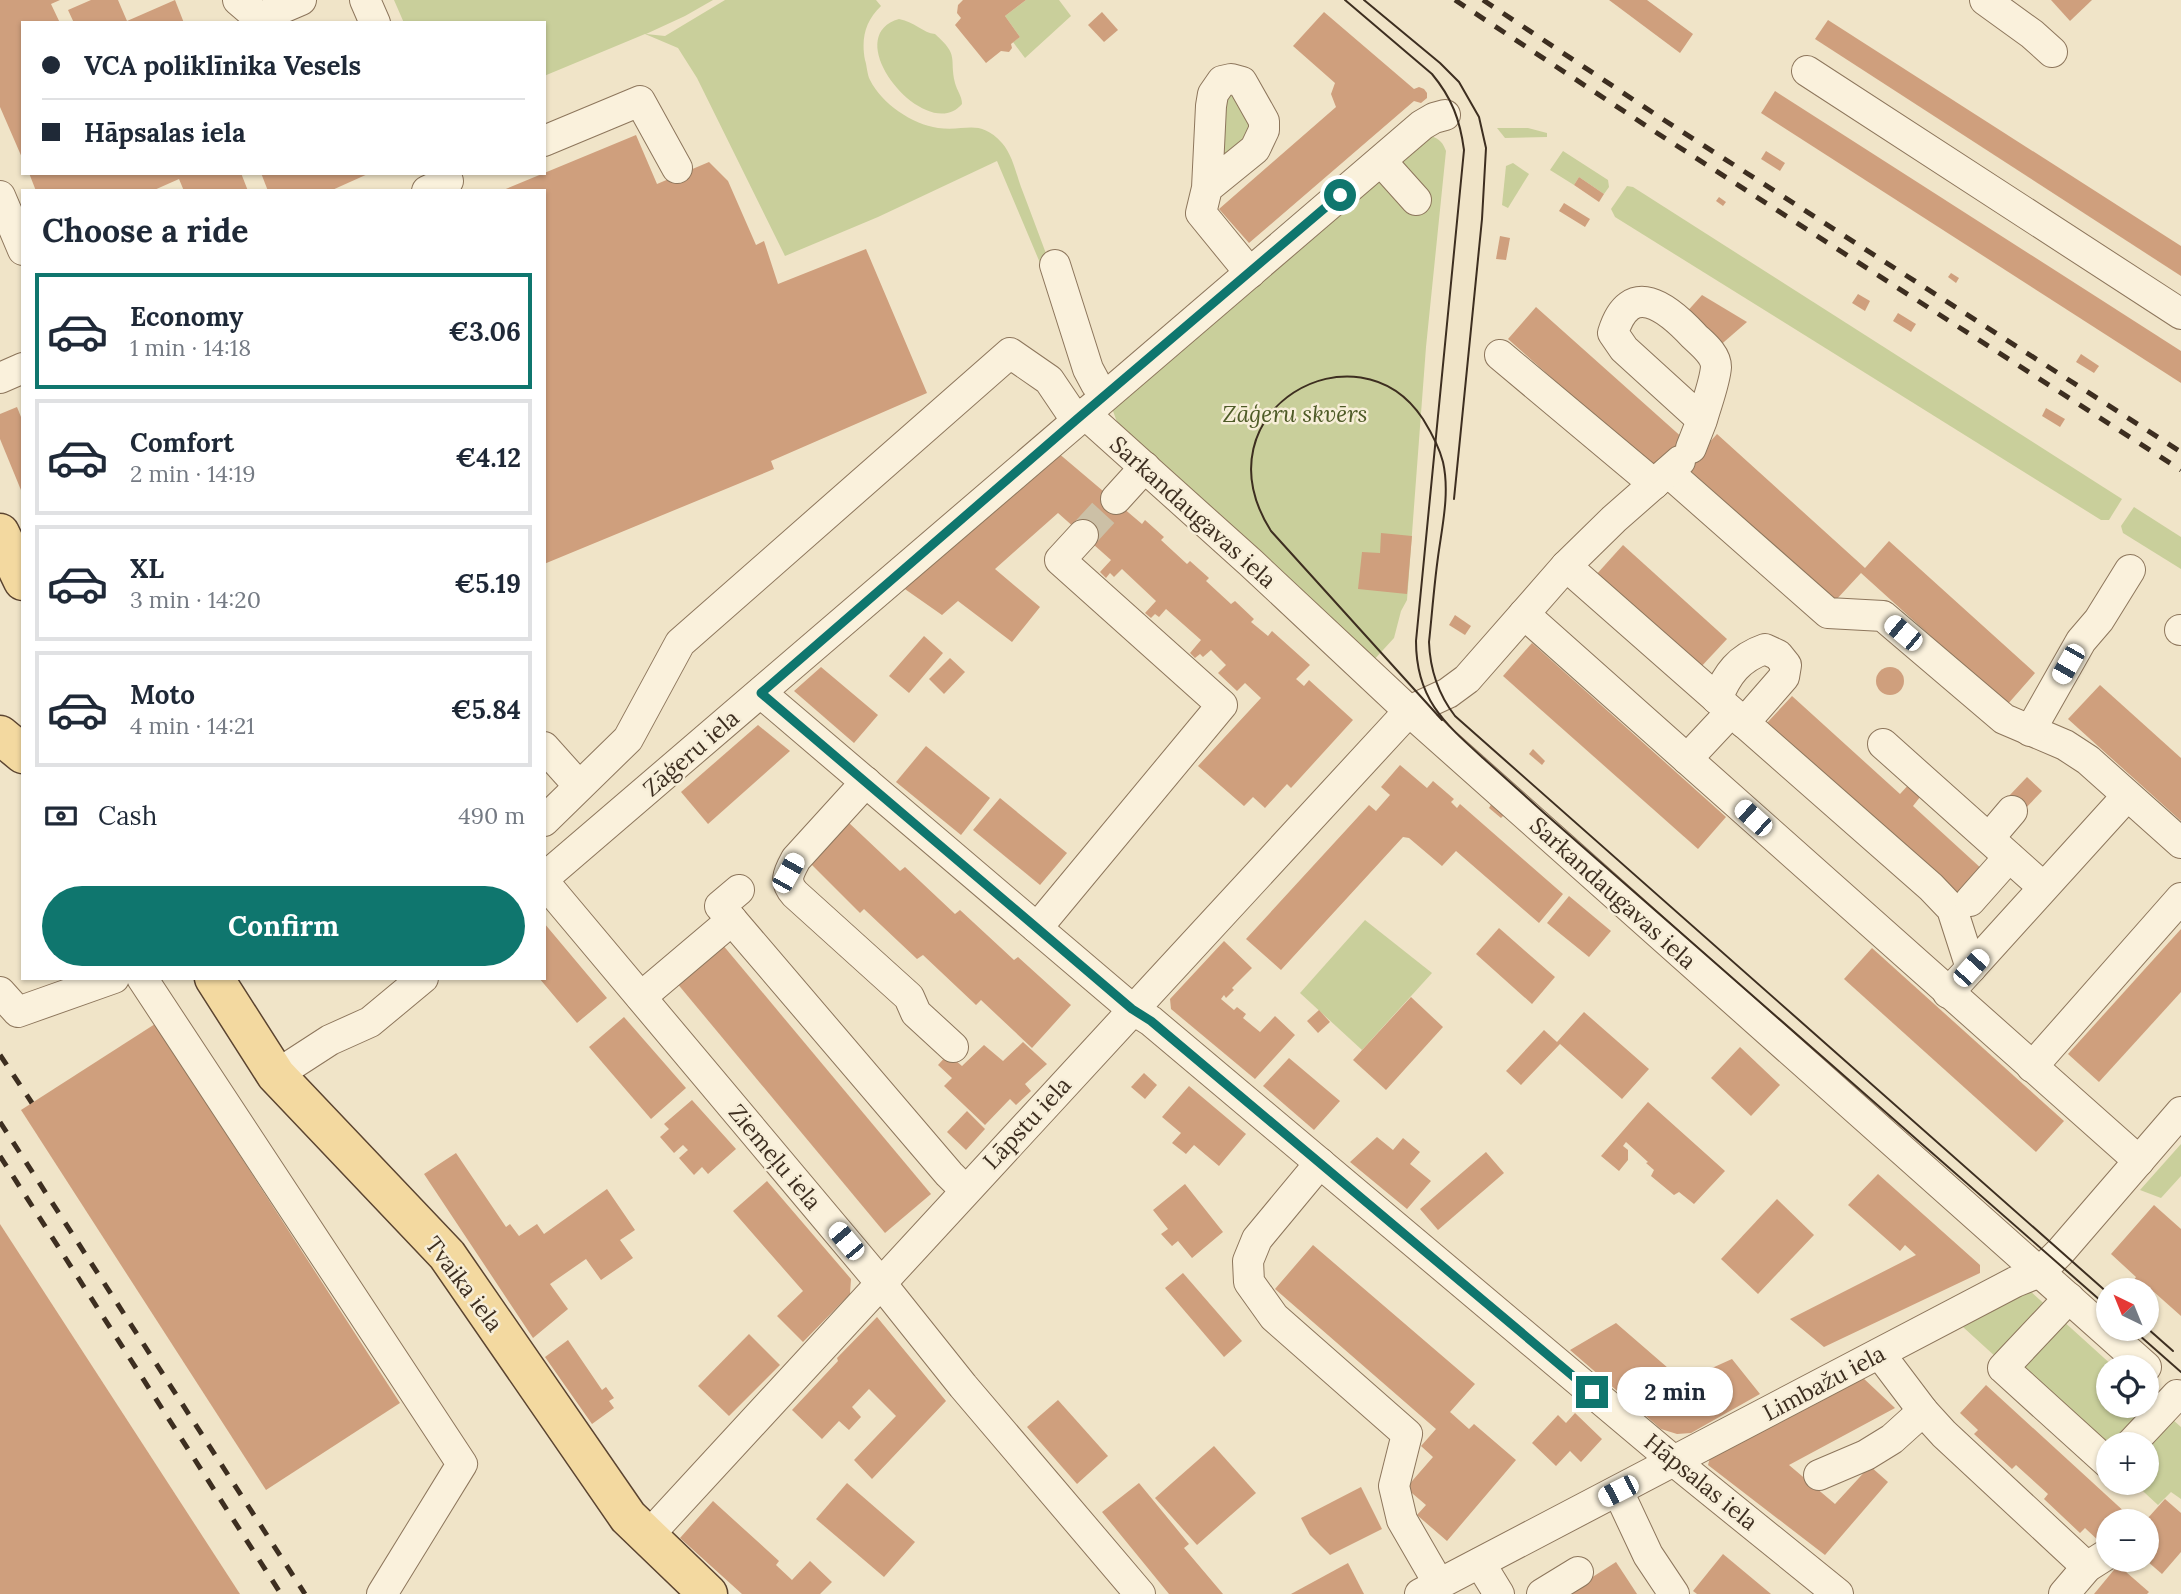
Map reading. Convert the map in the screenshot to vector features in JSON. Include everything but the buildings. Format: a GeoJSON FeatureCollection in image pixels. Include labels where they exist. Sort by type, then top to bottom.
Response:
{"type":"FeatureCollection","features":[{"type":"Feature","properties":{"kind":"main road"},"geometry":{"type":"LineString","coordinates":[[0,533],[21,577]]}},
{"type":"Feature","properties":{"kind":"main road"},"geometry":{"type":"LineString","coordinates":[[0,734],[21,752]]}},
{"type":"Feature","properties":{"kind":"main road","name":"Tvaika iela"},"geometry":{"type":"LineString","coordinates":[[215,980],[276,1075],[447,1255],[628,1517],[708,1594]]}},
{"type":"Feature","properties":{"kind":"street"},"geometry":{"type":"LineString","coordinates":[[239,0],[259,19],[301,0]]}},
{"type":"Feature","properties":{"kind":"street"},"geometry":{"type":"LineString","coordinates":[[365,0],[374,21]]}},
{"type":"Feature","properties":{"kind":"street"},"geometry":{"type":"LineString","coordinates":[[1985,0],[2052,52]]}},
{"type":"Feature","properties":{"kind":"street"},"geometry":{"type":"LineString","coordinates":[[1807,71],[2181,314]]}},
{"type":"Feature","properties":{"kind":"street"},"geometry":{"type":"LineString","coordinates":[[546,140],[639,102],[677,168]]}},
{"type":"Feature","properties":{"kind":"street","name":"Zāģeru iela"},"geometry":{"type":"LineString","coordinates":[[546,878],[1088,409],[1411,135],[1434,118],[1445,115]]}},
{"type":"Feature","properties":{"kind":"street"},"geometry":{"type":"LineString","coordinates":[[1381,161],[1416,200]]}},
{"type":"Feature","properties":{"kind":"street"},"geometry":{"type":"LineString","coordinates":[[1207,188],[1201,213],[1250,273]]}},
{"type":"Feature","properties":{"kind":"street"},"geometry":{"type":"LineString","coordinates":[[0,196],[21,245]]}},
{"type":"Feature","properties":{"kind":"street"},"geometry":{"type":"LineString","coordinates":[[546,819],[628,739],[680,643],[1010,353],[1088,409],[1096,384],[1088,369],[1055,265]]}},
{"type":"Feature","properties":{"kind":"street"},"geometry":{"type":"LineString","coordinates":[[1500,355],[1673,466],[1828,612],[1883,616],[2004,719],[2065,745],[2088,760],[2181,843]]}},
{"type":"Feature","properties":{"kind":"street"},"geometry":{"type":"LineString","coordinates":[[0,378],[21,369]]}},
{"type":"Feature","properties":{"kind":"street","name":"Sarkandaugavas iela"},"geometry":{"type":"LineString","coordinates":[[1088,409],[1145,467],[1409,712],[2133,1355]]}},
{"type":"Feature","properties":{"kind":"street"},"geometry":{"type":"LineString","coordinates":[[1409,712],[1448,693],[1467,679],[1566,566],[1673,466],[1702,420]]}},
{"type":"Feature","properties":{"kind":"street"},"geometry":{"type":"LineString","coordinates":[[1116,499],[1145,467]]}},
{"type":"Feature","properties":{"kind":"street"},"geometry":{"type":"LineString","coordinates":[[1037,928],[1222,705],[1060,560],[1083,535]]}},
{"type":"Feature","properties":{"kind":"street"},"geometry":{"type":"LineString","coordinates":[[1566,566],[1931,887],[1952,909],[1971,968]]}},
{"type":"Feature","properties":{"kind":"street"},"geometry":{"type":"LineString","coordinates":[[2030,731],[2081,641],[2099,620],[2130,570]]}},
{"type":"Feature","properties":{"kind":"street"},"geometry":{"type":"LineString","coordinates":[[1524,614],[2139,1161]]}},
{"type":"Feature","properties":{"kind":"street","name":"Hāpsalas iela"},"geometry":{"type":"LineString","coordinates":[[761,693],[1132,1009],[1151,1021],[1675,1462],[1838,1594]]}},
{"type":"Feature","properties":{"kind":"street"},"geometry":{"type":"LineString","coordinates":[[1687,759],[1730,711]]}},
{"type":"Feature","properties":{"kind":"street","name":"Lāpstu iela"},"geometry":{"type":"LineString","coordinates":[[647,1537],[1409,712]]}},
{"type":"Feature","properties":{"kind":"street"},"geometry":{"type":"LineString","coordinates":[[1883,744],[2043,887]]}},
{"type":"Feature","properties":{"kind":"street"},"geometry":{"type":"LineString","coordinates":[[546,749],[579,786]]}},
{"type":"Feature","properties":{"kind":"street"},"geometry":{"type":"LineString","coordinates":[[866,782],[796,859],[788,873],[788,883],[795,894],[909,997],[916,1013],[953,1047]]}},
{"type":"Feature","properties":{"kind":"street"},"geometry":{"type":"LineString","coordinates":[[1948,993],[2127,796]]}},
{"type":"Feature","properties":{"kind":"street"},"geometry":{"type":"LineString","coordinates":[[1970,901],[1999,847],[2012,811]]}},
{"type":"Feature","properties":{"kind":"street","name":"Ziemeļu iela"},"geometry":{"type":"LineString","coordinates":[[546,882],[880,1282],[963,1387],[1139,1594]]}},
{"type":"Feature","properties":{"kind":"street"},"geometry":{"type":"LineString","coordinates":[[739,890],[720,906],[965,1190]]}},
{"type":"Feature","properties":{"kind":"street"},"geometry":{"type":"LineString","coordinates":[[2032,1067],[2181,898]]}},
{"type":"Feature","properties":{"kind":"street"},"geometry":{"type":"LineString","coordinates":[[640,997],[732,920]]}},
{"type":"Feature","properties":{"kind":"street"},"geometry":{"type":"LineString","coordinates":[[0,992],[18,1012],[108,980]]}},
{"type":"Feature","properties":{"kind":"street"},"geometry":{"type":"LineString","coordinates":[[143,980],[462,1464],[382,1594]]}},
{"type":"Feature","properties":{"kind":"street"},"geometry":{"type":"LineString","coordinates":[[276,1075],[330,1040],[370,1021],[421,980]]}},
{"type":"Feature","properties":{"kind":"street","name":"Limbažu iela"},"geometry":{"type":"LineString","coordinates":[[1429,1589],[2040,1272],[2180,1116]]}},
{"type":"Feature","properties":{"kind":"street"},"geometry":{"type":"LineString","coordinates":[[1320,1163],[1257,1240],[1248,1261],[1249,1282],[1274,1317],[1407,1434],[1394,1486],[1402,1520],[1429,1589]]}},
{"type":"Feature","properties":{"kind":"street"},"geometry":{"type":"LineString","coordinates":[[2069,1298],[2003,1368],[2096,1452]]}},
{"type":"Feature","properties":{"kind":"street"},"geometry":{"type":"LineString","coordinates":[[1885,1362],[1944,1434],[2096,1558]]}},
{"type":"Feature","properties":{"kind":"street","name":"Sarkandaugavas iela"},"geometry":{"type":"LineString","coordinates":[[2159,1378],[2179,1396]]}},
{"type":"Feature","properties":{"kind":"street"},"geometry":{"type":"LineString","coordinates":[[2143,1432],[2179,1396]]}},
{"type":"Feature","properties":{"kind":"street"},"geometry":{"type":"LineString","coordinates":[[1819,1475],[1866,1455],[1892,1440],[1923,1411]]}},
{"type":"Feature","properties":{"kind":"street"},"geometry":{"type":"LineString","coordinates":[[1618,1491],[1648,1555],[1674,1594]]}},
{"type":"Feature","properties":{"kind":"street"},"geometry":{"type":"LineString","coordinates":[[2064,1594],[2096,1562]]}},
{"type":"Feature","properties":{"kind":"street"},"geometry":{"type":"LineString","coordinates":[[1479,1563],[1499,1594]]}},
{"type":"Feature","properties":{"kind":"street"},"geometry":{"type":"LineString","coordinates":[[1542,1594],[1578,1572]]}},
{"type":"Feature","properties":{"kind":"green space"},"geometry":{"type":"Polygon","coordinates":[[[394,0],[713,0],[646,34],[665,36],[725,0],[876,0],[881,6],[868,24],[864,45],[868,75],[875,89],[890,105],[918,122],[948,129],[979,128],[994,135],[1002,143],[1011,158],[1051,267],[1043,270],[997,161],[878,217],[785,256],[697,78],[678,48],[645,34],[546,75],[546,21],[403,21],[394,0]]]}},
{"type":"Feature","properties":{"kind":"green space"},"geometry":{"type":"Polygon","coordinates":[[[1026,0],[1059,0],[1071,16],[1025,58],[1013,42],[1020,37],[1005,16],[1026,0]]]}},
{"type":"Feature","properties":{"kind":"green space"},"geometry":{"type":"Polygon","coordinates":[[[899,19],[935,34],[948,47],[962,104],[947,113],[929,111],[910,100],[894,84],[882,65],[877,46],[882,30],[899,19]]]}},
{"type":"Feature","properties":{"kind":"green space"},"geometry":{"type":"Polygon","coordinates":[[[1233,94],[1254,130],[1217,168],[1220,98],[1233,94]]]}},
{"type":"Feature","properties":{"kind":"green space"},"geometry":{"type":"Polygon","coordinates":[[[1497,128],[1528,128],[1547,133],[1547,137],[1505,138],[1497,128]]]}},
{"type":"Feature","properties":{"kind":"green space","name":"Zāģeru skvērs"},"geometry":{"type":"Polygon","coordinates":[[[1431,136],[1441,142],[1446,151],[1426,347],[1407,600],[1401,611],[1394,638],[1372,662],[1117,422],[1113,411],[1116,401],[1431,136]]]}},
{"type":"Feature","properties":{"kind":"green space"},"geometry":{"type":"Polygon","coordinates":[[[1563,151],[1608,180],[1609,187],[1604,194],[1579,177],[1574,185],[1550,170],[1563,151]]]}},
{"type":"Feature","properties":{"kind":"green space"},"geometry":{"type":"Polygon","coordinates":[[[1513,163],[1529,174],[1508,208],[1502,205],[1506,166],[1513,163]]]}},
{"type":"Feature","properties":{"kind":"green space"},"geometry":{"type":"Polygon","coordinates":[[[1627,186],[1633,187],[2122,499],[2109,520],[2101,520],[1615,217],[1611,209],[1627,186]]]}},
{"type":"Feature","properties":{"kind":"green space"},"geometry":{"type":"Polygon","coordinates":[[[2134,507],[2181,537],[2181,569],[2123,533],[2121,526],[2134,507]]]}},
{"type":"Feature","properties":{"kind":"green space"},"geometry":{"type":"Polygon","coordinates":[[[1365,920],[1432,973],[1362,1050],[1300,993],[1365,920]]]}},
{"type":"Feature","properties":{"kind":"green space"},"geometry":{"type":"Polygon","coordinates":[[[2181,1144],[2181,1176],[2161,1198],[2140,1190],[2181,1144]]]}},
{"type":"Feature","properties":{"kind":"green space"},"geometry":{"type":"Polygon","coordinates":[[[2030,1291],[2101,1355],[2096,1355],[2096,1418],[2159,1418],[2159,1408],[2181,1427],[2181,1499],[2171,1492],[2158,1505],[2147,1495],[2159,1495],[2159,1432],[2096,1432],[2096,1448],[1963,1327],[2030,1291]]]}},
{"type":"Feature","properties":{"kind":"tunnel"},"geometry":{"type":"LineString","coordinates":[[1083,535],[1116,499]]}},
{"type":"Feature","properties":{"kind":"tram line"},"geometry":{"type":"LineString","coordinates":[[1345,0],[1432,74],[1454,110],[1464,150],[1416,641],[1421,678],[1434,707],[1456,733],[1543,812],[2096,1297]]}},
{"type":"Feature","properties":{"kind":"tram line"},"geometry":{"type":"LineString","coordinates":[[1364,0],[1459,82],[1479,117],[1486,148],[1482,219],[1454,499]]}},
{"type":"Feature","properties":{"kind":"tram line"},"geometry":{"type":"LineString","coordinates":[[1442,720],[1271,531],[1253,488],[1253,449],[1268,416],[1294,392],[1326,379],[1361,377],[1394,390],[1423,419],[1439,450],[1445,474],[1446,498],[1429,642],[1436,681],[1455,716],[2096,1283]]}},
{"type":"Feature","properties":{"kind":"tram line"},"geometry":{"type":"LineString","coordinates":[[2160,1340],[2173,1351]]}},
{"type":"Feature","properties":{"kind":"tram line"},"geometry":{"type":"LineString","coordinates":[[2146,1341],[2181,1372]]}},
{"type":"Feature","properties":{"kind":"railway"},"geometry":{"type":"LineString","coordinates":[[1455,0],[2181,470]]}},
{"type":"Feature","properties":{"kind":"railway"},"geometry":{"type":"LineString","coordinates":[[1483,0],[1664,120],[2181,452]]}},
{"type":"Feature","properties":{"kind":"railway"},"geometry":{"type":"LineString","coordinates":[[0,1055],[32,1103]]}},
{"type":"Feature","properties":{"kind":"railway"},"geometry":{"type":"LineString","coordinates":[[0,1122],[305,1594]]}},
{"type":"Feature","properties":{"kind":"railway"},"geometry":{"type":"LineString","coordinates":[[0,1156],[281,1594]]}},
{"type":"Feature","properties":{"kind":"route"},"geometry":{"type":"LineString","coordinates":[[1340,195],[761,693],[1132,1009],[1151,1021],[1592,1392]]}}]}
